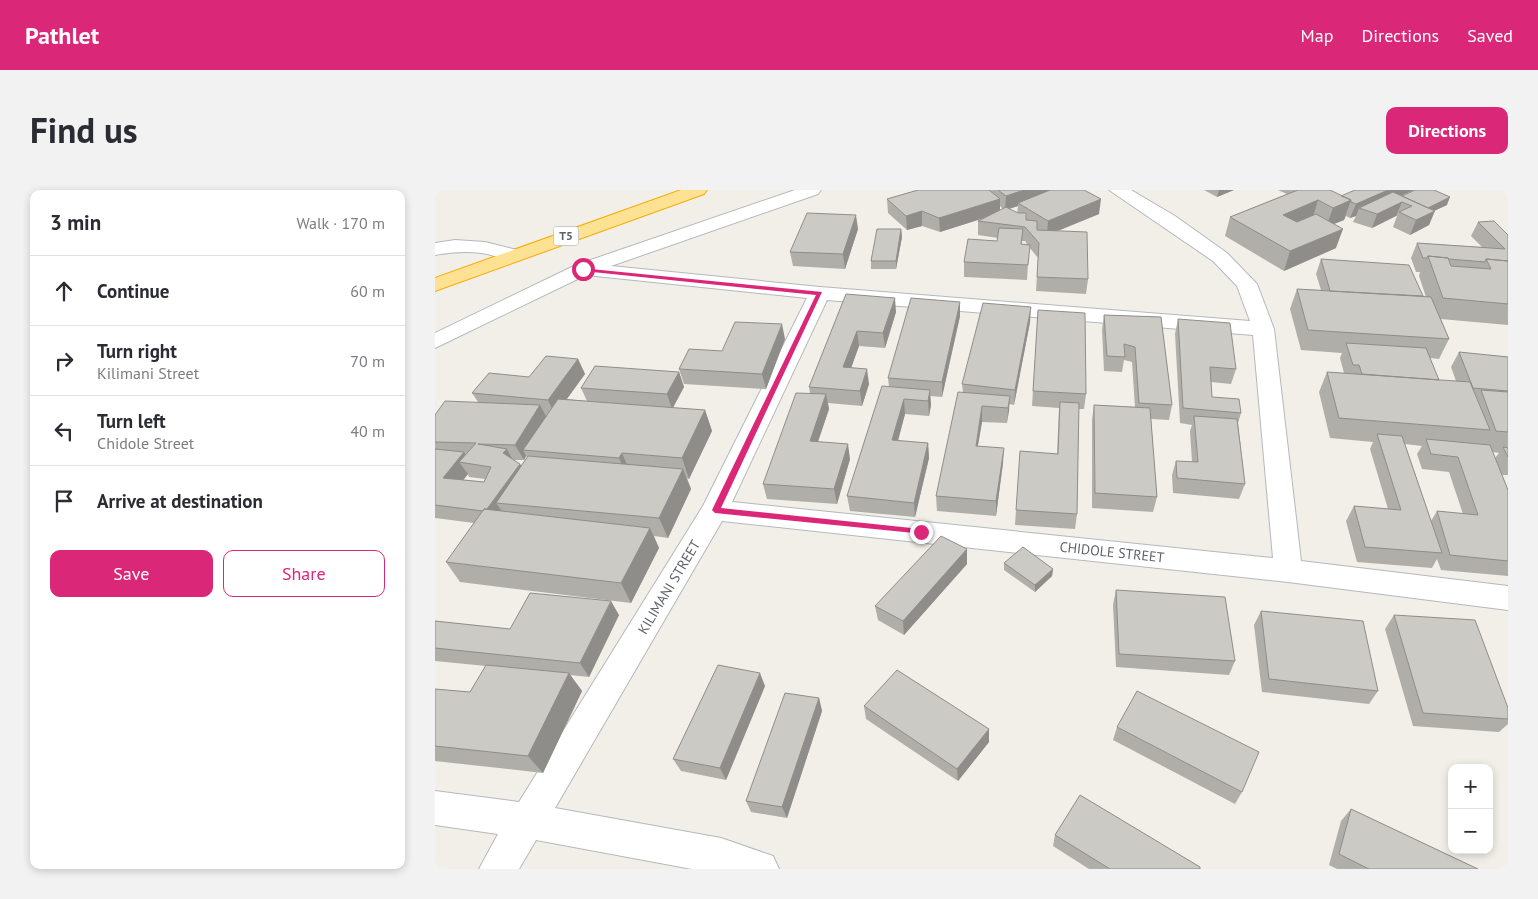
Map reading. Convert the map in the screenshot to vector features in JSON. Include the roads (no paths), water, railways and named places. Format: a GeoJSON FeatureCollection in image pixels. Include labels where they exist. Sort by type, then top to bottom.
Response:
{"type":"FeatureCollection","features":[{"type":"Feature","properties":{"kind":"highway","name":"T5"},"geometry":{"type":"LineString","coordinates":[[435,285],[698,190]]}},
{"type":"Feature","properties":{"kind":"street"},"geometry":{"type":"LineString","coordinates":[[435,341],[583,269],[812,190]]}},
{"type":"Feature","properties":{"kind":"street"},"geometry":{"type":"LineString","coordinates":[[1118,190],[1168,220],[1220,257],[1247,284],[1263,329],[1289,571]]}},
{"type":"Feature","properties":{"kind":"street"},"geometry":{"type":"LineString","coordinates":[[435,249],[463,245],[481,246],[514,255]]}},
{"type":"Feature","properties":{"kind":"street"},"geometry":{"type":"LineString","coordinates":[[583,269],[819,293],[1263,329]]}},
{"type":"Feature","properties":{"kind":"street","name":"KILIMANI STREET"},"geometry":{"type":"LineString","coordinates":[[498,869],[529,821],[715,510],[819,293]]}},
{"type":"Feature","properties":{"kind":"street"},"geometry":{"type":"LineString","coordinates":[[435,362],[463,329]]}},
{"type":"Feature","properties":{"kind":"street","name":"CHIDOLE STREET"},"geometry":{"type":"LineString","coordinates":[[715,510],[1289,571],[1508,598]]}},
{"type":"Feature","properties":{"kind":"street"},"geometry":{"type":"LineString","coordinates":[[435,808],[529,821],[721,856],[760,869]]}}]}
